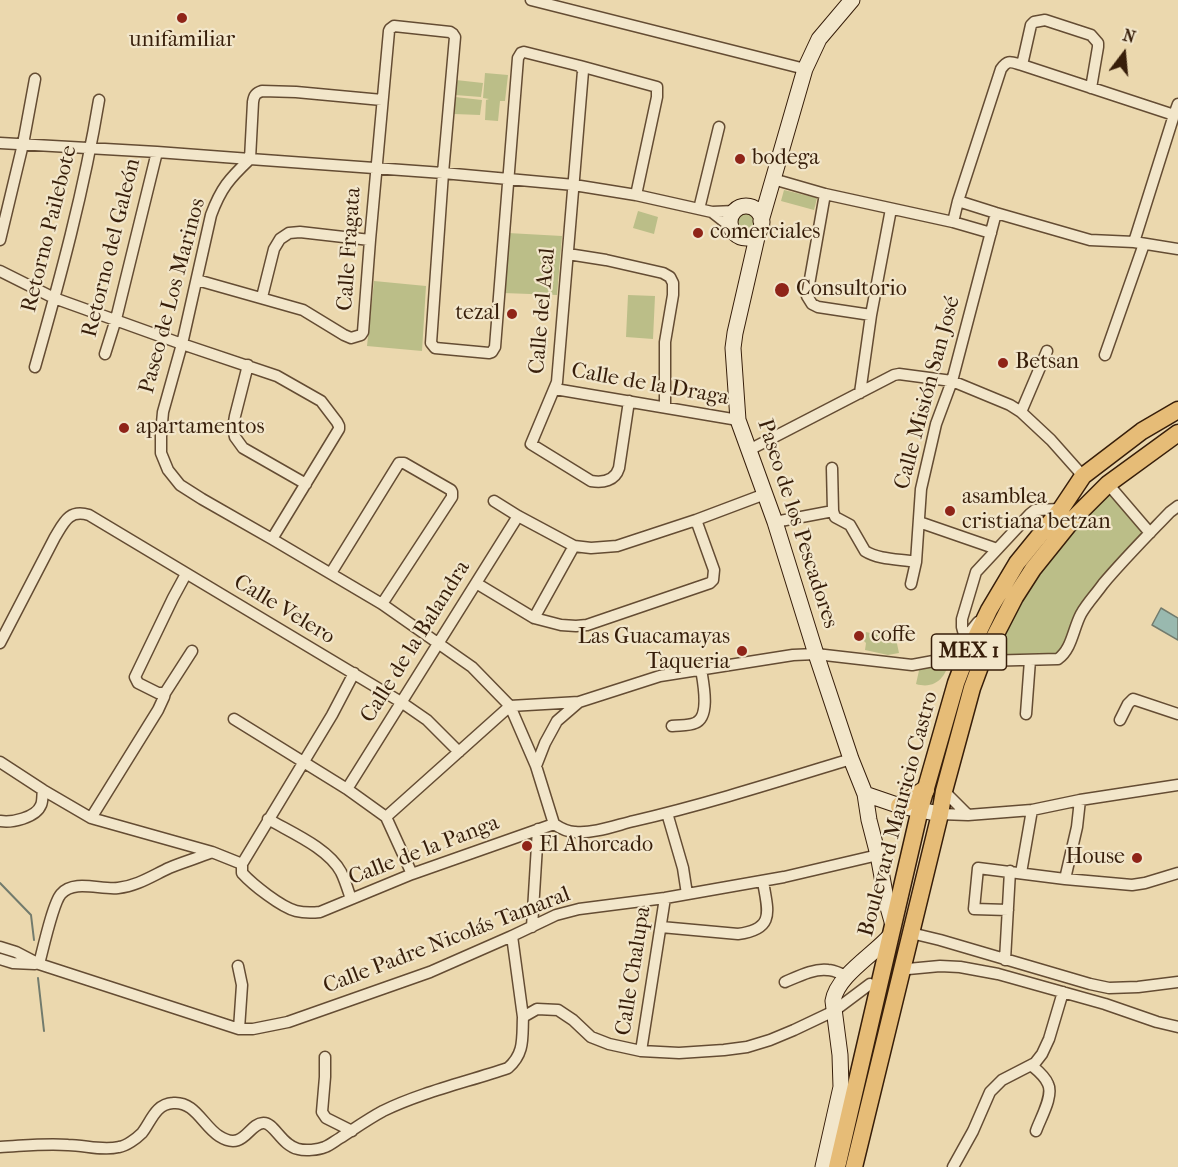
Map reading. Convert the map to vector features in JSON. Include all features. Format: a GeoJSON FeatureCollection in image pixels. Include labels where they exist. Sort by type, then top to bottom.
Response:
{"type":"FeatureCollection","features":[{"type":"Feature","properties":{"kind":"highway"},"geometry":{"type":"LineString","coordinates":[[900,806],[925,790]]}},
{"type":"Feature","properties":{"kind":"main road","name":"Boulevard Mauricio Castro"},"geometry":{"type":"LineString","coordinates":[[828,1165],[843,1139],[920,809],[964,662],[989,610],[1017,563],[1061,509],[1083,476],[1142,431],[1178,410]]}},
{"type":"Feature","properties":{"kind":"main road","name":"Boulevard Mauricio Castro"},"geometry":{"type":"LineString","coordinates":[[854,1167],[944,791],[972,688],[982,661],[1015,597],[1033,569],[1074,518],[1108,484],[1178,433]]}},
{"type":"Feature","properties":{"kind":"street"},"geometry":{"type":"LineString","coordinates":[[531,0],[806,69]]}},
{"type":"Feature","properties":{"kind":"street","name":"Paseo de los Pescadores"},"geometry":{"type":"LineString","coordinates":[[852,0],[819,39],[806,69],[751,261],[735,333],[734,348],[738,420],[775,522],[816,654],[865,794],[892,930]]}},
{"type":"Feature","properties":{"kind":"street"},"geometry":{"type":"LineString","coordinates":[[1022,65],[1031,25],[1034,22],[1045,20],[1091,34],[1098,43],[1098,47],[1091,88]]}},
{"type":"Feature","properties":{"kind":"street","name":"Calle Fragata"},"geometry":{"type":"LineString","coordinates":[[197,280],[303,310],[351,338],[361,335],[382,100],[390,29],[394,26],[450,32],[455,37],[443,173]]}},
{"type":"Feature","properties":{"kind":"street"},"geometry":{"type":"LineString","coordinates":[[443,173],[431,344],[435,348],[489,353],[495,347],[519,55],[524,52],[657,87],[657,97],[636,195]]}},
{"type":"Feature","properties":{"kind":"street"},"geometry":{"type":"LineString","coordinates":[[953,222],[1000,69],[1009,62],[1174,115]]}},
{"type":"Feature","properties":{"kind":"street","name":"Calle del Acal"},"geometry":{"type":"LineString","coordinates":[[580,66],[583,71],[557,382],[531,444],[591,481],[609,480],[618,473],[629,401]]}},
{"type":"Feature","properties":{"kind":"street"},"geometry":{"type":"LineString","coordinates":[[0,240],[36,79]]}},
{"type":"Feature","properties":{"kind":"street"},"geometry":{"type":"LineString","coordinates":[[250,159],[252,102],[257,92],[296,92],[382,100]]}},
{"type":"Feature","properties":{"kind":"street","name":"Retorno Pailebote"},"geometry":{"type":"LineString","coordinates":[[35,367],[91,149],[99,100]]}},
{"type":"Feature","properties":{"kind":"street"},"geometry":{"type":"LineString","coordinates":[[1106,355],[1178,104]]}},
{"type":"Feature","properties":{"kind":"street"},"geometry":{"type":"LineString","coordinates":[[699,209],[719,127]]}},
{"type":"Feature","properties":{"kind":"street"},"geometry":{"type":"LineString","coordinates":[[0,143],[157,152],[574,185],[636,195],[712,212],[738,220],[748,238],[760,227],[759,213],[755,209],[738,220]]}},
{"type":"Feature","properties":{"kind":"street","name":"Retorno del Galeón"},"geometry":{"type":"LineString","coordinates":[[105,354],[116,319],[157,152]]}},
{"type":"Feature","properties":{"kind":"street","name":"Paseo de Los Marinos"},"geometry":{"type":"LineString","coordinates":[[250,159],[230,178],[218,196],[211,215],[182,344],[163,412],[160,434],[161,453],[168,470],[180,485],[382,604],[472,667],[510,706],[536,766],[554,824]]}},
{"type":"Feature","properties":{"kind":"street"},"geometry":{"type":"LineString","coordinates":[[738,220],[772,182],[953,222],[991,233]]}},
{"type":"Feature","properties":{"kind":"street"},"geometry":{"type":"LineString","coordinates":[[825,194],[807,296],[818,307],[871,315]]}},
{"type":"Feature","properties":{"kind":"street"},"geometry":{"type":"LineString","coordinates":[[958,201],[1090,240],[1139,243],[1178,249]]}},
{"type":"Feature","properties":{"kind":"street"},"geometry":{"type":"LineString","coordinates":[[860,393],[871,315],[891,209]]}},
{"type":"Feature","properties":{"kind":"street","name":"Calle Misión San José"},"geometry":{"type":"LineString","coordinates":[[911,584],[916,562],[921,489],[936,424],[952,381],[996,213]]}},
{"type":"Feature","properties":{"kind":"street"},"geometry":{"type":"LineString","coordinates":[[738,220],[751,261]]}},
{"type":"Feature","properties":{"kind":"street"},"geometry":{"type":"LineString","coordinates":[[262,297],[274,249],[280,239],[289,233],[300,232],[369,240]]}},
{"type":"Feature","properties":{"kind":"street"},"geometry":{"type":"LineString","coordinates":[[568,254],[618,262],[663,273],[670,277],[674,295],[665,342],[665,407]]}},
{"type":"Feature","properties":{"kind":"street"},"geometry":{"type":"LineString","coordinates":[[0,271],[54,298],[277,376],[321,401],[339,429],[272,539]]}},
{"type":"Feature","properties":{"kind":"street"},"geometry":{"type":"LineString","coordinates":[[1021,412],[1047,351]]}},
{"type":"Feature","properties":{"kind":"street"},"geometry":{"type":"LineString","coordinates":[[248,365],[235,416],[233,428],[235,437],[243,448],[306,484]]}},
{"type":"Feature","properties":{"kind":"street"},"geometry":{"type":"LineString","coordinates":[[749,450],[899,374],[952,381],[1021,412],[1051,440],[1083,476]]}},
{"type":"Feature","properties":{"kind":"street","name":"Calle de la Draga"},"geometry":{"type":"LineString","coordinates":[[555,389],[738,420]]}},
{"type":"Feature","properties":{"kind":"street"},"geometry":{"type":"LineString","coordinates":[[331,573],[399,463],[404,463],[451,490],[452,497],[382,604]]}},
{"type":"Feature","properties":{"kind":"street"},"geometry":{"type":"LineString","coordinates":[[832,468],[835,517],[850,525],[869,553],[916,562]]}},
{"type":"Feature","properties":{"kind":"street"},"geometry":{"type":"LineString","coordinates":[[1108,484],[1150,532]]}},
{"type":"Feature","properties":{"kind":"street"},"geometry":{"type":"LineString","coordinates":[[494,501],[574,546],[591,548],[617,546],[765,494]]}},
{"type":"Feature","properties":{"kind":"street"},"geometry":{"type":"LineString","coordinates":[[982,661],[1058,659],[1065,654],[1081,613],[1089,602],[1127,556],[1178,506]]}},
{"type":"Feature","properties":{"kind":"street"},"geometry":{"type":"LineString","coordinates":[[965,638],[962,619],[976,572],[1035,510],[1061,509]]}},
{"type":"Feature","properties":{"kind":"street"},"geometry":{"type":"LineString","coordinates":[[775,522],[833,511]]}},
{"type":"Feature","properties":{"kind":"street","name":"Calle Velero"},"geometry":{"type":"LineString","coordinates":[[0,643],[60,528],[70,515],[80,512],[89,515],[401,702],[427,720],[459,752]]}},
{"type":"Feature","properties":{"kind":"street","name":"Calle de la Balandra"},"geometry":{"type":"LineString","coordinates":[[347,789],[518,516]]}},
{"type":"Feature","properties":{"kind":"street"},"geometry":{"type":"LineString","coordinates":[[476,583],[534,618],[561,626],[587,625],[710,583],[714,570],[696,520]]}},
{"type":"Feature","properties":{"kind":"street"},"geometry":{"type":"LineString","coordinates":[[919,522],[997,549]]}},
{"type":"Feature","properties":{"kind":"street"},"geometry":{"type":"LineString","coordinates":[[534,618],[574,546]]}},
{"type":"Feature","properties":{"kind":"street"},"geometry":{"type":"LineString","coordinates":[[165,693],[158,693],[143,686],[135,677],[186,574]]}},
{"type":"Feature","properties":{"kind":"street"},"geometry":{"type":"LineString","coordinates":[[386,816],[510,706],[579,702],[660,676],[793,655],[816,654],[912,665],[924,664],[939,660],[954,652],[989,610]]}},
{"type":"Feature","properties":{"kind":"street"},"geometry":{"type":"LineString","coordinates":[[91,818],[192,651]]}},
{"type":"Feature","properties":{"kind":"street"},"geometry":{"type":"LineString","coordinates":[[1026,714],[1030,660]]}},
{"type":"Feature","properties":{"kind":"street"},"geometry":{"type":"LineString","coordinates":[[672,726],[696,723],[702,718],[705,705],[701,669]]}},
{"type":"Feature","properties":{"kind":"street"},"geometry":{"type":"LineString","coordinates":[[0,762],[91,818],[212,852],[242,864],[332,715],[354,673]]}},
{"type":"Feature","properties":{"kind":"street"},"geometry":{"type":"LineString","coordinates":[[1120,720],[1133,699],[1178,714]]}},
{"type":"Feature","properties":{"kind":"street"},"geometry":{"type":"LineString","coordinates":[[536,766],[545,742],[557,721],[579,702]]}},
{"type":"Feature","properties":{"kind":"street"},"geometry":{"type":"LineString","coordinates":[[234,719],[386,816],[412,874]]}},
{"type":"Feature","properties":{"kind":"street"},"geometry":{"type":"LineString","coordinates":[[554,824],[562,829],[575,832],[589,831],[668,813],[851,759]]}},
{"type":"Feature","properties":{"kind":"street"},"geometry":{"type":"LineString","coordinates":[[865,794],[900,806],[940,814],[968,815],[1032,810],[1178,785]]}},
{"type":"Feature","properties":{"kind":"street"},"geometry":{"type":"LineString","coordinates":[[0,821],[11,822],[23,819],[39,809],[43,790]]}},
{"type":"Feature","properties":{"kind":"street"},"geometry":{"type":"LineString","coordinates":[[944,791],[968,815]]}},
{"type":"Feature","properties":{"kind":"street"},"geometry":{"type":"LineString","coordinates":[[1065,879],[1077,827],[1080,800]]}},
{"type":"Feature","properties":{"kind":"street"},"geometry":{"type":"LineString","coordinates":[[1005,960],[1008,910],[1015,872],[1032,810]]}},
{"type":"Feature","properties":{"kind":"street","name":"Calle Chalupa"},"geometry":{"type":"LineString","coordinates":[[668,813],[683,868],[687,894]]}},
{"type":"Feature","properties":{"kind":"street"},"geometry":{"type":"LineString","coordinates":[[268,819],[321,850],[341,873],[351,899]]}},
{"type":"Feature","properties":{"kind":"street","name":"Calle de la Panga"},"geometry":{"type":"LineString","coordinates":[[242,864],[242,873],[266,894],[294,911],[320,912],[412,874],[554,824]]}},
{"type":"Feature","properties":{"kind":"street"},"geometry":{"type":"LineString","coordinates":[[532,927],[538,829]]}},
{"type":"Feature","properties":{"kind":"street"},"geometry":{"type":"LineString","coordinates":[[39,964],[57,899],[67,888],[129,886],[212,852]]}},
{"type":"Feature","properties":{"kind":"street","name":"Calle Padre Nicolás Tamaral"},"geometry":{"type":"LineString","coordinates":[[0,947],[16,952],[39,964],[239,1029],[261,1028],[288,1022],[430,972],[556,915],[579,909],[666,898],[784,877],[878,855]]}},
{"type":"Feature","properties":{"kind":"street"},"geometry":{"type":"LineString","coordinates":[[1008,910],[974,909],[978,868],[1132,885],[1178,873]]}},
{"type":"Feature","properties":{"kind":"street"},"geometry":{"type":"LineString","coordinates":[[661,927],[738,934],[748,932],[764,924],[766,920],[768,910],[763,880]]}},
{"type":"Feature","properties":{"kind":"street","name":"Calle Chalupa"},"geometry":{"type":"LineString","coordinates":[[641,1051],[666,898]]}},
{"type":"Feature","properties":{"kind":"street"},"geometry":{"type":"LineString","coordinates":[[828,1165],[841,1087],[834,995],[848,976],[882,945],[892,930]]}},
{"type":"Feature","properties":{"kind":"street"},"geometry":{"type":"LineString","coordinates":[[911,933],[1109,988],[1178,982]]}},
{"type":"Feature","properties":{"kind":"street"},"geometry":{"type":"LineString","coordinates":[[0,1147],[65,1144],[104,1148],[120,1147],[133,1141],[142,1133],[159,1108],[170,1103],[186,1105],[218,1136],[226,1139],[235,1140],[244,1137],[252,1128],[264,1122],[271,1126],[290,1146],[306,1150],[324,1148],[382,1112],[418,1096],[508,1068],[519,1057],[523,1017],[513,936]]}},
{"type":"Feature","properties":{"kind":"street","name":"Calle Padre Nicolás Tamaral"},"geometry":{"type":"LineString","coordinates":[[0,959],[13,963],[39,964]]}},
{"type":"Feature","properties":{"kind":"street"},"geometry":{"type":"LineString","coordinates":[[238,966],[242,985],[239,1029]]}},
{"type":"Feature","properties":{"kind":"street"},"geometry":{"type":"LineString","coordinates":[[908,969],[960,967],[998,974],[1178,1027]]}},
{"type":"Feature","properties":{"kind":"street"},"geometry":{"type":"LineString","coordinates":[[785,982],[825,970],[848,976]]}},
{"type":"Feature","properties":{"kind":"street"},"geometry":{"type":"LineString","coordinates":[[523,1017],[537,1009],[558,1010],[591,1037],[609,1044],[641,1051],[679,1053],[724,1050],[747,1047],[794,1030],[834,1011],[870,984]]}},
{"type":"Feature","properties":{"kind":"street"},"geometry":{"type":"LineString","coordinates":[[1105,1004],[1109,988]]}},
{"type":"Feature","properties":{"kind":"street"},"geometry":{"type":"LineString","coordinates":[[953,1167],[973,1131],[990,1092],[1002,1080],[1035,1063],[1042,1054],[1049,1039],[1063,992]]}},
{"type":"Feature","properties":{"kind":"street"},"geometry":{"type":"LineString","coordinates":[[325,1057],[322,1112],[326,1118],[352,1131]]}},
{"type":"Feature","properties":{"kind":"street"},"geometry":{"type":"LineString","coordinates":[[1031,1065],[1044,1078],[1050,1090],[1036,1131]]}},
{"type":"Feature","properties":{"kind":"green space"},"geometry":{"type":"Polygon","coordinates":[[[485,73],[508,75],[505,101],[500,101],[498,121],[485,120],[486,100],[489,99],[483,98],[485,73]]]}},
{"type":"Feature","properties":{"kind":"green space"},"geometry":{"type":"Polygon","coordinates":[[[456,80],[483,83],[481,97],[455,95],[456,80]]]}},
{"type":"Feature","properties":{"kind":"green space"},"geometry":{"type":"Polygon","coordinates":[[[455,97],[482,100],[480,115],[454,114],[455,97]]]}},
{"type":"Feature","properties":{"kind":"green space"},"geometry":{"type":"Polygon","coordinates":[[[784,190],[817,198],[814,210],[781,201],[784,190]]]}},
{"type":"Feature","properties":{"kind":"green space"},"geometry":{"type":"Polygon","coordinates":[[[745,209],[755,214],[760,223],[751,235],[740,235],[733,224],[736,212],[745,209]]]}},
{"type":"Feature","properties":{"kind":"green space"},"geometry":{"type":"Polygon","coordinates":[[[638,211],[658,217],[654,234],[633,228],[638,211]]]}},
{"type":"Feature","properties":{"kind":"green space"},"geometry":{"type":"Polygon","coordinates":[[[508,233],[562,236],[557,295],[503,293],[508,233]]]}},
{"type":"Feature","properties":{"kind":"green space"},"geometry":{"type":"Polygon","coordinates":[[[374,281],[426,286],[422,351],[367,346],[374,281]]]}},
{"type":"Feature","properties":{"kind":"green space"},"geometry":{"type":"Polygon","coordinates":[[[628,295],[655,296],[653,339],[626,337],[628,295]]]}},
{"type":"Feature","properties":{"kind":"green space"},"geometry":{"type":"Polygon","coordinates":[[[1107,487],[1146,532],[1091,593],[1075,615],[1064,648],[1057,657],[989,657],[1019,599],[1107,487]]]}},
{"type":"Feature","properties":{"kind":"green space"},"geometry":{"type":"Polygon","coordinates":[[[866,632],[896,639],[899,653],[888,655],[865,650],[866,632]]]}},
{"type":"Feature","properties":{"kind":"green space"},"geometry":{"type":"Polygon","coordinates":[[[950,658],[939,680],[929,685],[916,684],[920,666],[950,658]]]}},
{"type":"Feature","properties":{"kind":"water"},"geometry":{"type":"Polygon","coordinates":[[[1161,608],[1178,618],[1178,640],[1152,625],[1161,608]]]}},
{"type":"Feature","properties":{"kind":"waterway"},"geometry":{"type":"LineString","coordinates":[[0,883],[31,915],[34,940]]}},
{"type":"Feature","properties":{"kind":"waterway"},"geometry":{"type":"LineString","coordinates":[[38,978],[44,1031]]}},
{"type":"Feature","properties":{"kind":"place","name":"unifamiliar"},"geometry":{"type":"Point","coordinates":[182,18]}},
{"type":"Feature","properties":{"kind":"place","name":"bodega"},"geometry":{"type":"Point","coordinates":[740,159]}},
{"type":"Feature","properties":{"kind":"place","name":"comerciales"},"geometry":{"type":"Point","coordinates":[698,233]}},
{"type":"Feature","properties":{"kind":"place","name":"Consultorio"},"geometry":{"type":"Point","coordinates":[782,290]}},
{"type":"Feature","properties":{"kind":"place","name":"tezal"},"geometry":{"type":"Point","coordinates":[512,314]}},
{"type":"Feature","properties":{"kind":"place","name":"Betsan"},"geometry":{"type":"Point","coordinates":[1003,363]}},
{"type":"Feature","properties":{"kind":"place","name":"apartamentos"},"geometry":{"type":"Point","coordinates":[124,428]}},
{"type":"Feature","properties":{"kind":"place","name":"asamblea cristiana betzan"},"geometry":{"type":"Point","coordinates":[950,511]}},
{"type":"Feature","properties":{"kind":"place","name":"coffe"},"geometry":{"type":"Point","coordinates":[859,636]}},
{"type":"Feature","properties":{"kind":"place","name":"Las Guacamayas Taqueria"},"geometry":{"type":"Point","coordinates":[742,651]}},
{"type":"Feature","properties":{"kind":"place","name":"El Ahorcado"},"geometry":{"type":"Point","coordinates":[527,846]}},
{"type":"Feature","properties":{"kind":"place","name":"House"},"geometry":{"type":"Point","coordinates":[1137,858]}}]}
